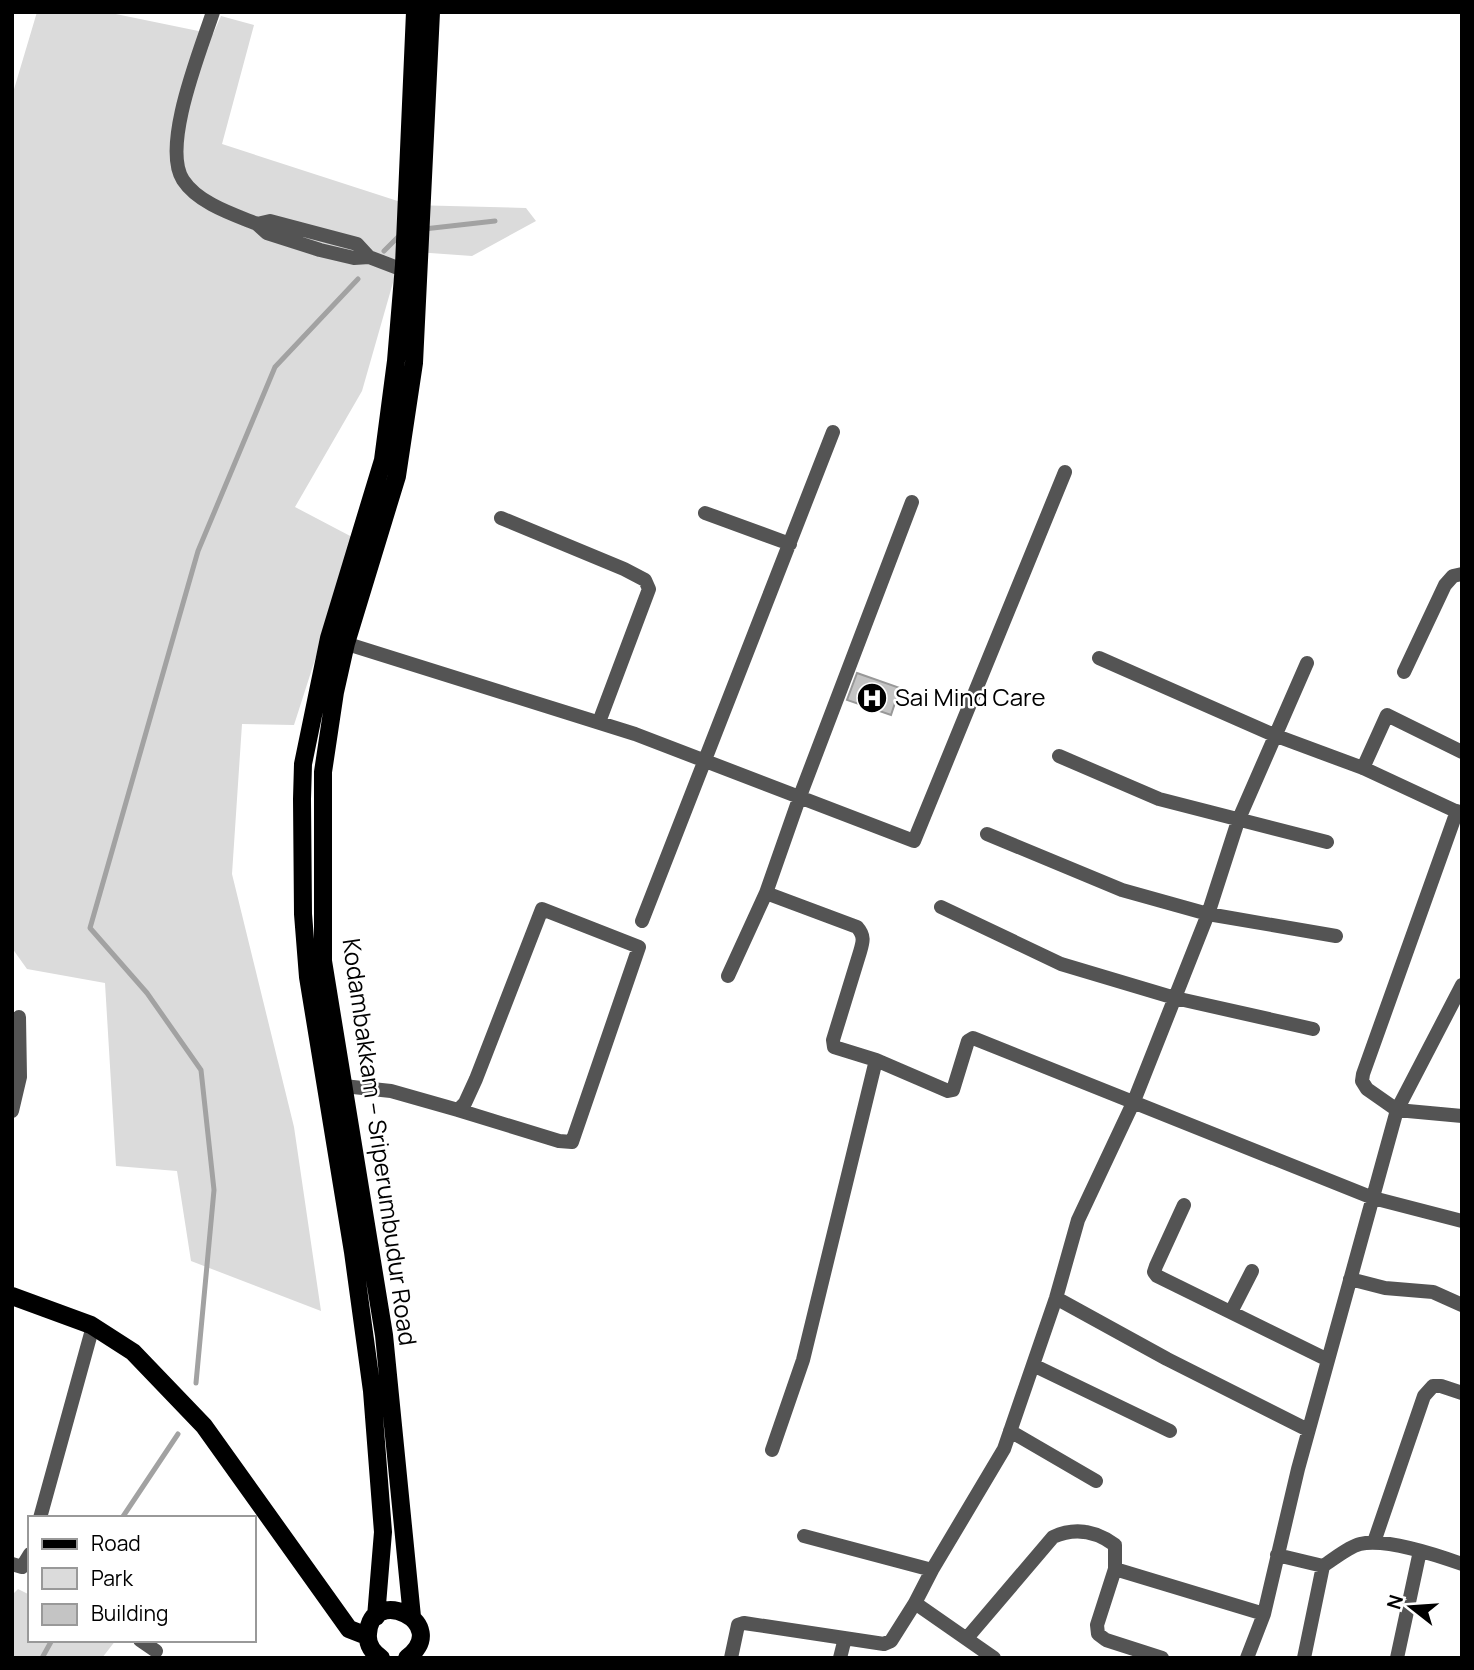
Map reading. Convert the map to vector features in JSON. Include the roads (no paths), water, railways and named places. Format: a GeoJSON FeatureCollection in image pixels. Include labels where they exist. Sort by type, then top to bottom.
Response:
{"type":"FeatureCollection","features":[{"type":"Feature","properties":{"kind":"main road","name":"Kodambakkam – Sriperumbudur Road"},"geometry":{"type":"LineString","coordinates":[[414,189],[415,12]]}},
{"type":"Feature","properties":{"kind":"main road","name":"Kodambakkam – Sriperumbudur Road"},"geometry":{"type":"LineString","coordinates":[[412,1656],[419,1644],[420,1633],[412,1617],[384,1335],[335,1085],[308,977],[303,914],[302,799],[303,764],[328,638],[383,460],[409,266],[431,12]]}},
{"type":"Feature","properties":{"kind":"main road","name":"Kodambakkam – Sriperumbudur Road"},"geometry":{"type":"LineString","coordinates":[[368,1636],[369,1627],[376,1617],[383,1532],[372,1391],[335,1085],[323,961],[323,772],[335,692],[346,643],[397,476],[414,363],[409,266]]}},
{"type":"Feature","properties":{"kind":"main road"},"geometry":{"type":"LineString","coordinates":[[12,1296],[93,1326],[133,1352],[204,1426],[349,1629],[368,1636],[370,1646],[380,1658]]}},
{"type":"Feature","properties":{"kind":"main road"},"geometry":{"type":"LineString","coordinates":[[376,1617],[390,1609],[400,1610],[412,1617]]}},
{"type":"Feature","properties":{"kind":"street"},"geometry":{"type":"LineString","coordinates":[[213,12],[186,94],[179,127],[176,164],[183,181],[199,196],[257,224],[267,233],[323,243],[354,258],[369,257],[409,266]]}},
{"type":"Feature","properties":{"kind":"street"},"geometry":{"type":"LineString","coordinates":[[642,922],[833,432]]}},
{"type":"Feature","properties":{"kind":"street"},"geometry":{"type":"LineString","coordinates":[[328,638],[635,734],[914,841],[1065,472]]}},
{"type":"Feature","properties":{"kind":"street"},"geometry":{"type":"LineString","coordinates":[[728,976],[766,893],[912,502]]}},
{"type":"Feature","properties":{"kind":"street"},"geometry":{"type":"LineString","coordinates":[[705,513],[790,544]]}},
{"type":"Feature","properties":{"kind":"street"},"geometry":{"type":"LineString","coordinates":[[501,518],[645,580],[649,589],[599,722]]}},
{"type":"Feature","properties":{"kind":"street"},"geometry":{"type":"LineString","coordinates":[[1405,671],[1445,585],[1452,576],[1462,575]]}},
{"type":"Feature","properties":{"kind":"street"},"geometry":{"type":"LineString","coordinates":[[1100,658],[1274,735],[1363,768],[1459,813],[1362,1081],[1367,1089],[1397,1111],[1462,1116]]}},
{"type":"Feature","properties":{"kind":"street"},"geometry":{"type":"LineString","coordinates":[[731,1658],[736,1630],[738,1625],[744,1623],[884,1644],[891,1641],[915,1603],[1004,1449],[1056,1298],[1078,1220],[1134,1101],[1208,914],[1238,821],[1307,663]]}},
{"type":"Feature","properties":{"kind":"street"},"geometry":{"type":"LineString","coordinates":[[1363,768],[1387,715],[1462,752]]}},
{"type":"Feature","properties":{"kind":"street"},"geometry":{"type":"LineString","coordinates":[[1059,756],[1159,799],[1327,842]]}},
{"type":"Feature","properties":{"kind":"street"},"geometry":{"type":"LineString","coordinates":[[987,834],[1122,890],[1208,914],[1336,936]]}},
{"type":"Feature","properties":{"kind":"street"},"geometry":{"type":"LineString","coordinates":[[766,893],[857,927],[862,932],[860,952],[832,1040],[834,1047],[842,1051],[876,1060],[938,1088],[953,1090],[968,1041],[973,1038],[1373,1198],[1462,1221]]}},
{"type":"Feature","properties":{"kind":"street"},"geometry":{"type":"LineString","coordinates":[[941,907],[1060,964],[1175,998],[1313,1029]]}},
{"type":"Feature","properties":{"kind":"street"},"geometry":{"type":"LineString","coordinates":[[335,1085],[391,1091],[559,1141],[572,1142],[639,947],[542,909],[473,1087],[458,1110]]}},
{"type":"Feature","properties":{"kind":"street"},"geometry":{"type":"LineString","coordinates":[[1247,1658],[1264,1614],[1308,1430],[1397,1111],[1462,985]]}},
{"type":"Feature","properties":{"kind":"street"},"geometry":{"type":"LineString","coordinates":[[12,1111],[20,1077],[19,1017]]}},
{"type":"Feature","properties":{"kind":"street"},"geometry":{"type":"LineString","coordinates":[[772,1450],[803,1360],[876,1060]]}},
{"type":"Feature","properties":{"kind":"street"},"geometry":{"type":"LineString","coordinates":[[1184,1206],[1154,1272],[1157,1276],[1328,1360]]}},
{"type":"Feature","properties":{"kind":"street"},"geometry":{"type":"LineString","coordinates":[[1231,1312],[1252,1271]]}},
{"type":"Feature","properties":{"kind":"street"},"geometry":{"type":"LineString","coordinates":[[1350,1279],[1385,1288],[1433,1292],[1462,1305]]}},
{"type":"Feature","properties":{"kind":"street"},"geometry":{"type":"LineString","coordinates":[[1056,1298],[1167,1359],[1308,1430]]}},
{"type":"Feature","properties":{"kind":"street"},"geometry":{"type":"LineString","coordinates":[[41,1516],[93,1326]]}},
{"type":"Feature","properties":{"kind":"street"},"geometry":{"type":"LineString","coordinates":[[1033,1365],[1170,1431]]}},
{"type":"Feature","properties":{"kind":"street"},"geometry":{"type":"LineString","coordinates":[[1374,1542],[1424,1396],[1433,1386],[1441,1385],[1462,1393]]}},
{"type":"Feature","properties":{"kind":"street"},"geometry":{"type":"LineString","coordinates":[[1010,1431],[1096,1481]]}},
{"type":"Feature","properties":{"kind":"street"},"geometry":{"type":"LineString","coordinates":[[967,1638],[1053,1537],[1072,1531],[1091,1532],[1115,1545],[1115,1569],[1097,1625],[1098,1634],[1106,1640],[1162,1658]]}},
{"type":"Feature","properties":{"kind":"street"},"geometry":{"type":"LineString","coordinates":[[803,1536],[932,1570]]}},
{"type":"Feature","properties":{"kind":"street"},"geometry":{"type":"LineString","coordinates":[[1277,1555],[1323,1566],[1358,1545],[1374,1542],[1420,1551],[1462,1564]]}},
{"type":"Feature","properties":{"kind":"street"},"geometry":{"type":"LineString","coordinates":[[1397,1658],[1420,1551]]}},
{"type":"Feature","properties":{"kind":"street"},"geometry":{"type":"LineString","coordinates":[[1304,1658],[1323,1566]]}},
{"type":"Feature","properties":{"kind":"street"},"geometry":{"type":"LineString","coordinates":[[1115,1569],[1264,1614]]}},
{"type":"Feature","properties":{"kind":"street"},"geometry":{"type":"LineString","coordinates":[[915,1603],[994,1658]]}},
{"type":"Feature","properties":{"kind":"street"},"geometry":{"type":"LineString","coordinates":[[840,1658],[845,1638]]}},
{"type":"Feature","properties":{"kind":"street"},"geometry":{"type":"LineString","coordinates":[[143,1642],[156,1651]]}},
{"type":"Feature","properties":{"kind":"waterway"},"geometry":{"type":"LineString","coordinates":[[424,229],[495,221]]}},
{"type":"Feature","properties":{"kind":"waterway"},"geometry":{"type":"LineString","coordinates":[[384,251],[399,236]]}},
{"type":"Feature","properties":{"kind":"waterway"},"geometry":{"type":"LineString","coordinates":[[196,1383],[214,1190],[201,1070],[147,993],[90,928],[198,551],[275,367],[358,279]]}},
{"type":"Feature","properties":{"kind":"waterway"},"geometry":{"type":"LineString","coordinates":[[123,1516],[178,1434]]}},
{"type":"Feature","properties":{"kind":"waterway"},"geometry":{"type":"LineString","coordinates":[[42,1658],[51,1642]]}},
{"type":"Feature","properties":{"kind":"place","name":"Sai Mind Care"},"geometry":{"type":"Point","coordinates":[872,698]}}]}
